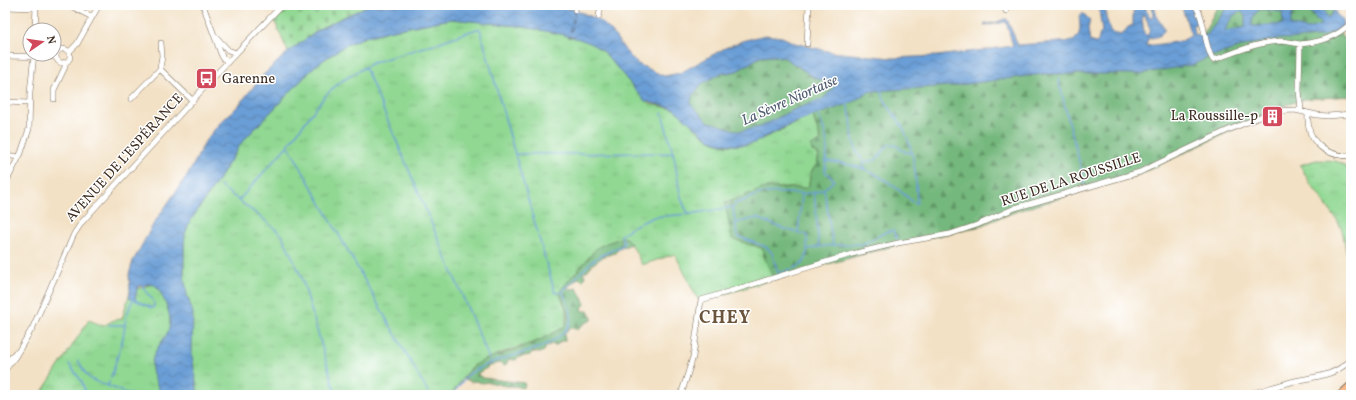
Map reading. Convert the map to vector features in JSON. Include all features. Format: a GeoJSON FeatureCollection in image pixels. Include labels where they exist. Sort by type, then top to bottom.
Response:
{"type":"FeatureCollection","features":[{"type":"Feature","properties":{"kind":"main road"},"geometry":{"type":"LineString","coordinates":[[1340,395],[1351,385]]}},
{"type":"Feature","properties":{"kind":"street"},"geometry":{"type":"LineString","coordinates":[[54,99],[54,90],[65,67],[65,62],[69,57],[69,52],[76,44],[99,5]]}},
{"type":"Feature","properties":{"kind":"street"},"geometry":{"type":"LineString","coordinates":[[203,5],[220,43],[228,50],[236,53]]}},
{"type":"Feature","properties":{"kind":"street","name":"AVENUE DE L'ESPÉRANCE"},"geometry":{"type":"LineString","coordinates":[[5,370],[33,327],[78,227],[88,214],[282,5]]}},
{"type":"Feature","properties":{"kind":"street"},"geometry":{"type":"LineString","coordinates":[[599,16],[601,5]]}},
{"type":"Feature","properties":{"kind":"street"},"geometry":{"type":"LineString","coordinates":[[807,44],[809,5]]}},
{"type":"Feature","properties":{"kind":"street"},"geometry":{"type":"LineString","coordinates":[[1004,5],[1006,11]]}},
{"type":"Feature","properties":{"kind":"street"},"geometry":{"type":"LineString","coordinates":[[1195,5],[1199,11],[1203,32],[1211,58],[1213,60],[1251,47],[1279,41],[1300,44],[1329,38],[1342,32],[1351,23]]}},
{"type":"Feature","properties":{"kind":"street"},"geometry":{"type":"LineString","coordinates":[[5,7],[36,7],[35,22]]}},
{"type":"Feature","properties":{"kind":"street"},"geometry":{"type":"LineString","coordinates":[[74,7],[92,17]]}},
{"type":"Feature","properties":{"kind":"street"},"geometry":{"type":"LineString","coordinates":[[216,36],[221,54],[228,62]]}},
{"type":"Feature","properties":{"kind":"street"},"geometry":{"type":"LineString","coordinates":[[131,99],[160,69],[162,56],[161,43]]}},
{"type":"Feature","properties":{"kind":"street"},"geometry":{"type":"LineString","coordinates":[[1300,44],[1299,90],[1301,112]]}},
{"type":"Feature","properties":{"kind":"street"},"geometry":{"type":"LineString","coordinates":[[62,49],[69,52]]}},
{"type":"Feature","properties":{"kind":"street"},"geometry":{"type":"LineString","coordinates":[[5,56],[22,55]]}},
{"type":"Feature","properties":{"kind":"street"},"geometry":{"type":"LineString","coordinates":[[5,184],[19,157],[29,129],[29,103],[33,62]]}},
{"type":"Feature","properties":{"kind":"street"},"geometry":{"type":"LineString","coordinates":[[160,69],[193,101]]}},
{"type":"Feature","properties":{"kind":"street"},"geometry":{"type":"LineString","coordinates":[[5,102],[29,103]]}},
{"type":"Feature","properties":{"kind":"street","name":"RUE DE LA ROUSSILLE"},"geometry":{"type":"LineString","coordinates":[[681,395],[693,358],[701,300],[852,254],[963,230],[1015,208],[1140,172],[1226,131],[1274,111],[1295,110],[1328,116],[1351,114]]}},
{"type":"Feature","properties":{"kind":"street"},"geometry":{"type":"LineString","coordinates":[[1308,113],[1309,130],[1316,143],[1326,151],[1344,156],[1351,156]]}},
{"type":"Feature","properties":{"kind":"street"},"geometry":{"type":"LineString","coordinates":[[5,155],[19,157]]}},
{"type":"Feature","properties":{"kind":"street","name":"AVENUE DE L'ESPÉRANCE"},"geometry":{"type":"LineString","coordinates":[[5,365],[19,350]]}},
{"type":"Feature","properties":{"kind":"street"},"geometry":{"type":"LineString","coordinates":[[1246,395],[1293,382],[1324,376],[1339,369],[1351,360]]}},
{"type":"Feature","properties":{"kind":"green space"},"geometry":{"type":"Polygon","coordinates":[[[294,5],[369,5],[321,28],[288,52],[274,20],[294,5]]]}},
{"type":"Feature","properties":{"kind":"green space"},"geometry":{"type":"Polygon","coordinates":[[[1218,5],[1332,5],[1342,37],[1351,35],[1351,96],[1305,99],[1283,106],[1136,176],[1020,210],[977,227],[897,245],[774,279],[762,248],[732,239],[725,203],[765,188],[808,188],[811,172],[817,164],[819,155],[812,151],[811,146],[821,141],[813,116],[762,139],[735,145],[722,144],[709,139],[674,109],[692,96],[702,84],[719,74],[737,71],[760,57],[775,56],[785,58],[802,68],[812,77],[835,84],[835,86],[1147,62],[1203,35],[1218,5]]]}},
{"type":"Feature","properties":{"kind":"green space"},"geometry":{"type":"Polygon","coordinates":[[[451,19],[590,35],[650,104],[674,109],[709,139],[719,143],[732,145],[813,116],[821,141],[812,151],[819,154],[817,164],[811,172],[808,188],[765,188],[755,246],[762,248],[774,279],[703,301],[697,298],[675,254],[642,265],[632,246],[623,237],[594,251],[559,292],[566,309],[566,324],[563,328],[538,341],[501,353],[473,366],[451,395],[40,395],[89,320],[103,326],[114,320],[122,319],[130,291],[184,274],[185,234],[189,223],[242,142],[315,66],[344,46],[365,37],[451,19]]]}},
{"type":"Feature","properties":{"kind":"green space"},"geometry":{"type":"Polygon","coordinates":[[[1316,160],[1336,161],[1347,168],[1351,173],[1351,275],[1342,230],[1337,220],[1310,183],[1300,165],[1316,160]]]}},
{"type":"Feature","properties":{"kind":"green space"},"geometry":{"type":"Polygon","coordinates":[[[623,237],[631,244],[619,249],[615,253],[604,256],[583,273],[586,277],[583,280],[578,278],[567,288],[577,288],[585,304],[582,311],[588,311],[592,320],[583,324],[578,330],[570,328],[564,333],[565,340],[560,341],[555,346],[552,344],[546,347],[544,351],[539,353],[532,352],[530,355],[519,357],[515,360],[509,359],[505,366],[500,363],[478,373],[478,375],[483,378],[524,383],[525,386],[523,388],[489,382],[482,383],[463,380],[472,368],[482,361],[537,342],[560,330],[566,324],[568,316],[559,292],[594,251],[623,237]]]}},
{"type":"Feature","properties":{"kind":"water"},"geometry":{"type":"Polygon","coordinates":[[[369,5],[505,5],[531,8],[541,7],[573,9],[603,23],[638,64],[664,76],[680,73],[725,48],[742,41],[765,35],[782,37],[795,43],[831,52],[892,58],[937,56],[1013,46],[1006,22],[984,26],[985,24],[994,23],[1005,19],[1007,19],[1018,45],[1073,41],[1078,36],[1080,27],[1079,16],[1083,13],[1090,20],[1088,29],[1090,41],[1096,43],[1100,33],[1102,32],[1099,9],[1096,5],[1109,5],[1106,14],[1111,31],[1122,35],[1128,27],[1133,25],[1135,5],[1146,5],[1146,12],[1152,18],[1153,14],[1150,5],[1154,5],[1157,18],[1164,27],[1164,31],[1159,36],[1148,39],[1146,46],[1182,41],[1191,35],[1181,5],[1192,6],[1198,23],[1193,25],[1195,34],[1199,35],[1207,35],[1229,5],[1322,5],[1328,19],[1334,10],[1336,11],[1336,14],[1342,19],[1343,27],[1322,36],[1279,39],[1251,44],[1209,57],[1192,65],[1139,74],[1043,74],[951,86],[868,92],[851,103],[785,127],[754,143],[744,145],[719,143],[709,139],[674,109],[645,101],[603,51],[590,43],[579,39],[518,26],[451,19],[365,37],[344,46],[315,66],[242,142],[189,223],[185,234],[184,274],[187,295],[193,313],[192,355],[198,395],[161,395],[153,375],[152,362],[155,352],[168,331],[170,325],[169,312],[158,288],[154,285],[150,284],[139,286],[135,300],[129,298],[129,274],[133,261],[154,223],[190,171],[206,140],[219,124],[238,106],[261,77],[288,52],[321,28],[369,5]],[[1262,9],[1257,11],[1254,15],[1252,26],[1283,24],[1282,12],[1262,9]],[[1309,10],[1293,11],[1290,25],[1307,29],[1321,25],[1309,10]],[[1241,11],[1231,19],[1225,31],[1245,27],[1245,16],[1241,11]],[[1143,14],[1142,17],[1144,33],[1148,35],[1150,29],[1143,14]],[[775,56],[760,57],[737,71],[720,74],[702,84],[692,96],[691,102],[707,121],[738,131],[760,127],[793,110],[823,99],[835,86],[834,84],[815,78],[785,58],[775,56]]]}},
{"type":"Feature","properties":{"kind":"waterway"},"geometry":{"type":"LineString","coordinates":[[238,201],[288,145],[325,96],[340,82],[372,63],[477,29],[480,29],[515,154],[673,153],[662,113]]}},
{"type":"Feature","properties":{"kind":"waterway"},"geometry":{"type":"LineString","coordinates":[[365,67],[491,363]]}},
{"type":"Feature","properties":{"kind":"waterway"},"geometry":{"type":"LineString","coordinates":[[1058,79],[1085,184]]}},
{"type":"Feature","properties":{"kind":"waterway"},"geometry":{"type":"LineString","coordinates":[[733,207],[736,203],[761,194],[774,192],[801,194],[819,191],[827,187],[834,180],[825,171],[826,161],[852,165],[874,173],[893,185],[913,202],[917,203],[911,148],[904,130],[885,101],[881,90]]}},
{"type":"Feature","properties":{"kind":"waterway"},"geometry":{"type":"LineString","coordinates":[[847,104],[851,118],[853,140],[858,154],[864,162],[864,168]]}},
{"type":"Feature","properties":{"kind":"waterway"},"geometry":{"type":"LineString","coordinates":[[818,113],[826,137],[826,161]]}},
{"type":"Feature","properties":{"kind":"waterway"},"geometry":{"type":"LineString","coordinates":[[864,162],[876,160],[889,144],[892,144],[904,151],[913,153]]}},
{"type":"Feature","properties":{"kind":"waterway"},"geometry":{"type":"LineString","coordinates":[[288,145],[429,394]]}},
{"type":"Feature","properties":{"kind":"waterway"},"geometry":{"type":"LineString","coordinates":[[515,154],[555,293],[562,292],[590,263],[598,257],[623,245],[624,243],[621,235],[634,226],[654,217],[689,214],[682,200],[673,153]]}},
{"type":"Feature","properties":{"kind":"waterway"},"geometry":{"type":"LineString","coordinates":[[220,186],[282,235],[302,278],[336,395]]}},
{"type":"Feature","properties":{"kind":"waterway"},"geometry":{"type":"LineString","coordinates":[[819,247],[833,245],[824,189]]}},
{"type":"Feature","properties":{"kind":"waterway"},"geometry":{"type":"LineString","coordinates":[[808,249],[819,247],[814,192]]}},
{"type":"Feature","properties":{"kind":"waterway"},"geometry":{"type":"LineString","coordinates":[[798,233],[802,194]]}},
{"type":"Feature","properties":{"kind":"waterway"},"geometry":{"type":"LineString","coordinates":[[689,214],[733,207],[737,236],[766,247],[772,253],[778,273],[800,265],[804,262],[807,252],[807,235],[784,229],[757,218],[735,223]]}},
{"type":"Feature","properties":{"kind":"waterway"},"geometry":{"type":"LineString","coordinates":[[833,245],[863,244],[893,230],[897,239]]}},
{"type":"Feature","properties":{"kind":"waterway"},"geometry":{"type":"LineString","coordinates":[[133,299],[152,308],[154,307],[152,298],[144,290],[144,284]]}},
{"type":"Feature","properties":{"kind":"waterway"},"geometry":{"type":"LineString","coordinates":[[452,395],[472,372],[497,360],[541,347],[562,334],[566,330],[571,318],[569,307],[563,293]]}},
{"type":"Feature","properties":{"kind":"waterway"},"geometry":{"type":"LineString","coordinates":[[111,378],[123,338],[126,318],[133,298]]}},
{"type":"Feature","properties":{"kind":"waterway"},"geometry":{"type":"LineString","coordinates":[[109,325],[125,325]]}},
{"type":"Feature","properties":{"kind":"waterway"},"geometry":{"type":"LineString","coordinates":[[78,360],[89,378],[108,386],[109,382]]}},
{"type":"Feature","properties":{"kind":"waterway"},"geometry":{"type":"LineString","coordinates":[[69,364],[82,382],[86,395]]}},
{"type":"Feature","properties":{"kind":"waterway"},"geometry":{"type":"LineString","coordinates":[[108,386],[132,395]]}},
{"type":"Feature","properties":{"kind":"ferry route"},"geometry":{"type":"LineString","coordinates":[[575,10],[576,10],[569,38],[575,10]]}},
{"type":"Feature","properties":{"kind":"place","name":"Garenne"},"geometry":{"type":"Point","coordinates":[207,79]}},
{"type":"Feature","properties":{"kind":"place","name":"La Roussille-p"},"geometry":{"type":"Point","coordinates":[1273,116]}},
{"type":"Feature","properties":{"kind":"district","name":"CHEY"},"geometry":{"type":"Point","coordinates":[725,318]}},
{"type":"Feature","properties":{"kind":"water label","name":"La Sèvre Niortaise"},"geometry":{"type":"Point","coordinates":[790,101]}}]}
